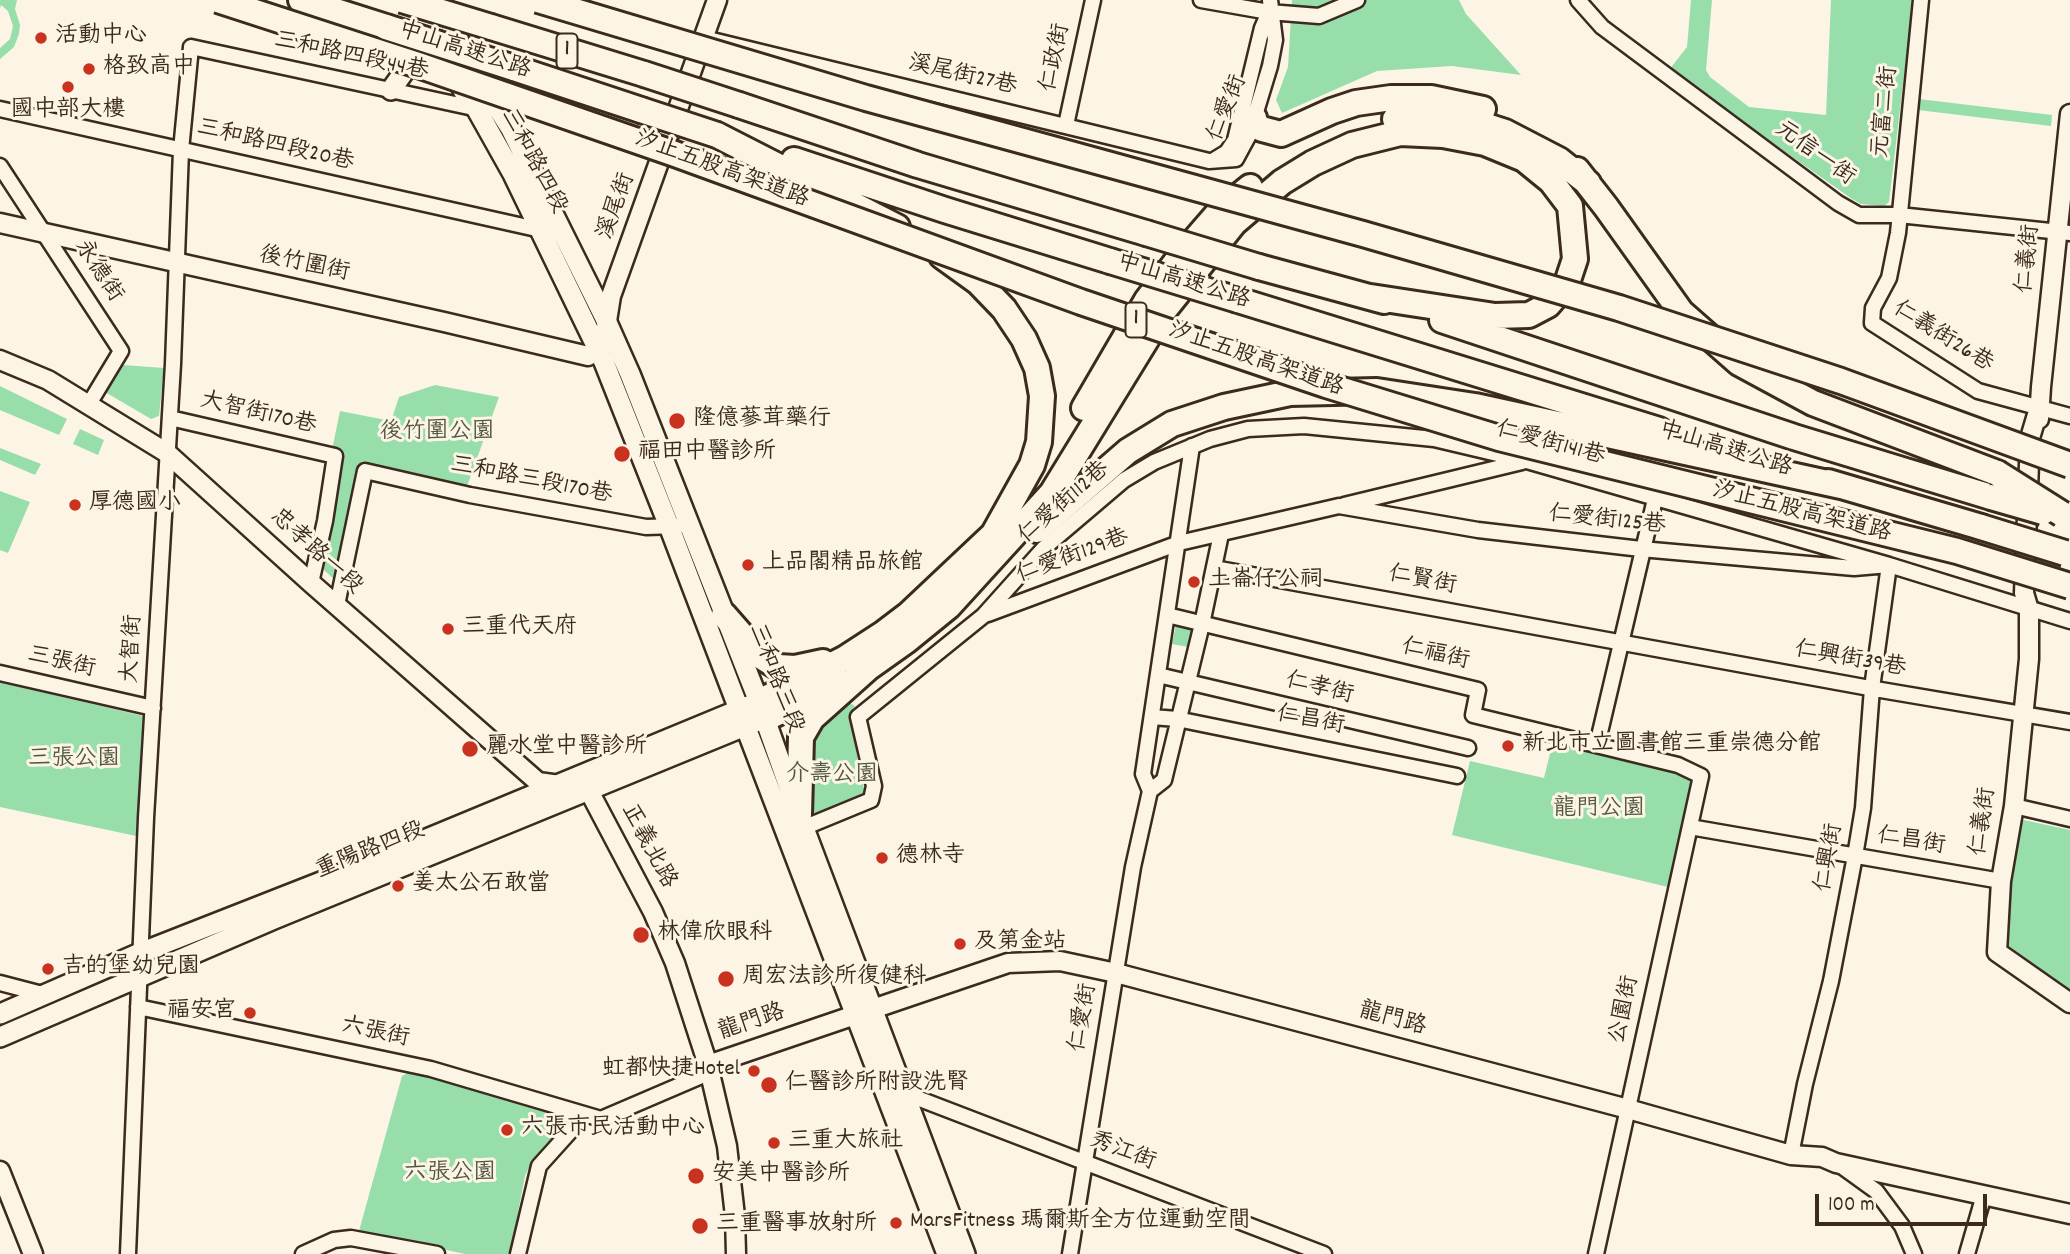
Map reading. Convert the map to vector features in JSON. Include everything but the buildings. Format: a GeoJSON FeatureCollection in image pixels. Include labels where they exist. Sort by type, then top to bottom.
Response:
{"type":"FeatureCollection","features":[{"type":"Feature","properties":{"kind":"highway","name":"汐止五股高架道路"},"geometry":{"type":"LineString","coordinates":[[218,0],[421,66],[1081,302],[1326,385],[1499,438],[1957,551],[2070,586]]}},
{"type":"Feature","properties":{"kind":"highway","name":"中山高速公路"},"geometry":{"type":"LineString","coordinates":[[301,0],[945,210],[2068,553]]}},
{"type":"Feature","properties":{"kind":"highway","name":"中山高速公路"},"geometry":{"type":"LineString","coordinates":[[402,0],[644,74],[918,165],[1259,267],[1371,297],[1794,437],[2065,518]]}},
{"type":"Feature","properties":{"kind":"highway","name":"1"},"geometry":{"type":"LineString","coordinates":[[538,0],[866,98],[1363,233],[1619,309],[1841,381],[2070,465]]}},
{"type":"Feature","properties":{"kind":"highway"},"geometry":{"type":"LineString","coordinates":[[1254,118],[1255,124],[1262,129],[1281,134],[1356,103],[1432,98],[1487,110],[1532,133],[1574,168],[1588,183],[1681,312],[1739,363],[1813,403],[1997,473],[2065,518]]}},
{"type":"Feature","properties":{"kind":"highway"},"geometry":{"type":"LineString","coordinates":[[752,714],[884,633],[909,614],[1020,510],[1054,459],[1147,300],[1179,258],[1219,212],[1268,174],[1312,146],[1371,124],[1400,118],[1436,117],[1471,121],[1505,132],[1532,145],[1559,160],[1588,183]]}},
{"type":"Feature","properties":{"kind":"highway"},"geometry":{"type":"LineString","coordinates":[[950,606],[1052,493],[1166,309],[1218,241],[1234,223],[1282,182],[1313,163],[1352,145],[1400,133],[1443,135],[1485,143],[1524,159],[1551,181],[1570,206],[1576,259],[1567,283],[1548,305],[1529,315],[1496,316],[1371,297]]}},
{"type":"Feature","properties":{"kind":"highway"},"geometry":{"type":"LineString","coordinates":[[717,135],[903,230],[967,273],[1004,309],[1024,339],[1037,368],[1042,396],[1039,442],[1032,465],[993,535]]}},
{"type":"Feature","properties":{"kind":"highway"},"geometry":{"type":"LineString","coordinates":[[801,822],[798,765],[801,737],[812,718],[868,668],[950,606],[1128,451],[1172,424],[1224,407],[1290,393],[1377,391],[1475,406],[1842,486]]}},
{"type":"Feature","properties":{"kind":"highway"},"geometry":{"type":"LineString","coordinates":[[724,615],[759,655],[778,667],[795,668],[819,664],[884,633]]}},
{"type":"Feature","properties":{"kind":"highway"},"geometry":{"type":"LineString","coordinates":[[752,714],[868,668]]}},
{"type":"Feature","properties":{"kind":"main road","name":"三和路四段"},"geometry":{"type":"LineString","coordinates":[[416,0],[464,93],[476,108],[513,174],[597,351]]}},
{"type":"Feature","properties":{"kind":"main road","name":"三和路四段"},"geometry":{"type":"LineString","coordinates":[[439,0],[472,68],[502,114],[606,320]]}},
{"type":"Feature","properties":{"kind":"main road"},"geometry":{"type":"LineString","coordinates":[[391,90],[433,31]]}},
{"type":"Feature","properties":{"kind":"main road","name":"三和路三段"},"geometry":{"type":"LineString","coordinates":[[606,320],[647,416],[724,615],[752,714],[864,1011],[904,1093],[965,1254]]}},
{"type":"Feature","properties":{"kind":"main road","name":"三和路三段"},"geometry":{"type":"LineString","coordinates":[[597,351],[604,362],[670,526],[801,822],[947,1254]]}},
{"type":"Feature","properties":{"kind":"main road","name":"重陽路四段"},"geometry":{"type":"LineString","coordinates":[[0,1014],[141,953],[354,869],[554,785],[752,714]]}},
{"type":"Feature","properties":{"kind":"main road","name":"重陽路四段"},"geometry":{"type":"LineString","coordinates":[[0,1037],[139,976],[588,789],[752,714]]}},
{"type":"Feature","properties":{"kind":"street","name":"溪尾街"},"geometry":{"type":"LineString","coordinates":[[597,351],[603,346],[611,296],[717,0]]}},
{"type":"Feature","properties":{"kind":"street","name":"仁政街"},"geometry":{"type":"LineString","coordinates":[[1066,125],[1093,0]]}},
{"type":"Feature","properties":{"kind":"street"},"geometry":{"type":"LineString","coordinates":[[1201,0],[1270,6],[1319,16],[1357,0]]}},
{"type":"Feature","properties":{"kind":"street","name":"元信一街"},"geometry":{"type":"LineString","coordinates":[[1578,0],[1602,27],[1838,203],[1859,215],[1899,215],[2064,233]]}},
{"type":"Feature","properties":{"kind":"street","name":"元富二街"},"geometry":{"type":"LineString","coordinates":[[1873,308],[1889,278],[1899,215],[1921,0]]}},
{"type":"Feature","properties":{"kind":"street","name":"仁愛街"},"geometry":{"type":"LineString","coordinates":[[1209,161],[1236,159],[1249,135],[1275,40],[1270,6]]}},
{"type":"Feature","properties":{"kind":"street","name":"仁愛街"},"geometry":{"type":"LineString","coordinates":[[1209,161],[1218,159],[1227,152],[1235,140],[1270,6]]}},
{"type":"Feature","properties":{"kind":"street","name":"溪尾街27巷"},"geometry":{"type":"LineString","coordinates":[[703,38],[1209,161]]}},
{"type":"Feature","properties":{"kind":"street","name":"三和路四段44巷"},"geometry":{"type":"LineString","coordinates":[[191,47],[502,114]]}},
{"type":"Feature","properties":{"kind":"street","name":"大智街"},"geometry":{"type":"LineString","coordinates":[[128,1254],[139,976],[170,418],[181,150],[191,47]]}},
{"type":"Feature","properties":{"kind":"street","name":"三和路四段20巷"},"geometry":{"type":"LineString","coordinates":[[0,109],[541,230]]}},
{"type":"Feature","properties":{"kind":"street","name":"仁義街"},"geometry":{"type":"LineString","coordinates":[[2070,114],[2064,233],[2039,408],[2029,439],[2024,593],[2029,610],[2029,659],[2014,806],[2001,881],[1997,952],[2070,1003]]}},
{"type":"Feature","properties":{"kind":"street","name":"永德街"},"geometry":{"type":"LineString","coordinates":[[0,166],[121,351],[89,404]]}},
{"type":"Feature","properties":{"kind":"street","name":"後竹圍街"},"geometry":{"type":"LineString","coordinates":[[0,223],[587,356],[597,351]]}},
{"type":"Feature","properties":{"kind":"street","name":"仁義街26巷"},"geometry":{"type":"LineString","coordinates":[[1873,308],[1872,323],[1965,384],[1978,391],[2039,408]]}},
{"type":"Feature","properties":{"kind":"street","name":"忠孝路一段"},"geometry":{"type":"LineString","coordinates":[[0,360],[48,380],[167,453],[538,782],[588,789]]}},
{"type":"Feature","properties":{"kind":"street"},"geometry":{"type":"LineString","coordinates":[[2039,408],[2070,416]]}},
{"type":"Feature","properties":{"kind":"street","name":"大智街170巷"},"geometry":{"type":"LineString","coordinates":[[170,418],[335,456],[325,521],[311,583]]}},
{"type":"Feature","properties":{"kind":"street","name":"仁愛街141巷"},"geometry":{"type":"LineString","coordinates":[[1192,446],[1248,429],[1304,426],[1434,439],[1527,461],[1889,565]]}},
{"type":"Feature","properties":{"kind":"street","name":"仁愛街"},"geometry":{"type":"LineString","coordinates":[[1070,1254],[1133,867],[1150,791],[1143,774],[1192,446]]}},
{"type":"Feature","properties":{"kind":"street","name":"仁愛街112巷"},"geometry":{"type":"LineString","coordinates":[[984,616],[1044,548],[1124,480],[1154,462],[1192,446]]}},
{"type":"Feature","properties":{"kind":"street"},"geometry":{"type":"LineString","coordinates":[[1339,506],[1527,461]]}},
{"type":"Feature","properties":{"kind":"street","name":"三和路三段170巷"},"geometry":{"type":"LineString","coordinates":[[337,606],[365,471],[470,495],[646,527],[690,525]]}},
{"type":"Feature","properties":{"kind":"street"},"geometry":{"type":"LineString","coordinates":[[1597,745],[1641,549],[1655,499]]}},
{"type":"Feature","properties":{"kind":"street","name":"仁愛街125巷"},"geometry":{"type":"LineString","coordinates":[[1179,543],[1339,506],[1478,530],[1641,549],[1854,568],[1889,565],[2070,621]]}},
{"type":"Feature","properties":{"kind":"street","name":"仁愛街"},"geometry":{"type":"LineString","coordinates":[[1150,791],[1164,780],[1221,534]]}},
{"type":"Feature","properties":{"kind":"street","name":"仁愛街129巷"},"geometry":{"type":"LineString","coordinates":[[984,616],[1179,543]]}},
{"type":"Feature","properties":{"kind":"street","name":"仁興街"},"geometry":{"type":"LineString","coordinates":[[1791,1155],[1805,1084],[1831,981],[1863,808],[1872,688],[1889,565]]}},
{"type":"Feature","properties":{"kind":"street","name":"仁賢街"},"geometry":{"type":"LineString","coordinates":[[1214,568],[1621,643]]}},
{"type":"Feature","properties":{"kind":"street","name":"仁福街"},"geometry":{"type":"LineString","coordinates":[[1167,615],[1478,690],[1473,715],[1678,765],[1701,776]]}},
{"type":"Feature","properties":{"kind":"street"},"geometry":{"type":"LineString","coordinates":[[801,822],[871,800],[874,786],[858,717],[984,616]]}},
{"type":"Feature","properties":{"kind":"street","name":"仁興街39巷"},"geometry":{"type":"LineString","coordinates":[[1621,643],[2070,722]]}},
{"type":"Feature","properties":{"kind":"street","name":"三張街"},"geometry":{"type":"LineString","coordinates":[[0,673],[153,708]]}},
{"type":"Feature","properties":{"kind":"street","name":"仁孝街"},"geometry":{"type":"LineString","coordinates":[[1158,675],[1468,748]]}},
{"type":"Feature","properties":{"kind":"street","name":"仁昌街"},"geometry":{"type":"LineString","coordinates":[[1152,717],[1177,719],[1457,776]]}},
{"type":"Feature","properties":{"kind":"street","name":"公園街"},"geometry":{"type":"LineString","coordinates":[[1596,1254],[1701,776]]}},
{"type":"Feature","properties":{"kind":"street","name":"正義北路"},"geometry":{"type":"LineString","coordinates":[[588,789],[653,912],[674,963],[708,1065],[727,1146],[735,1216],[736,1254]]}},
{"type":"Feature","properties":{"kind":"street"},"geometry":{"type":"LineString","coordinates":[[2014,806],[2070,819]]}},
{"type":"Feature","properties":{"kind":"street","name":"仁昌街"},"geometry":{"type":"LineString","coordinates":[[1690,827],[2001,881]]}},
{"type":"Feature","properties":{"kind":"street","name":"龍門路"},"geometry":{"type":"LineString","coordinates":[[708,1065],[1008,963],[1060,961],[1116,973],[1791,1155],[1822,1157],[1836,1163],[2070,1214]]}},
{"type":"Feature","properties":{"kind":"street"},"geometry":{"type":"LineString","coordinates":[[0,983],[46,995]]}},
{"type":"Feature","properties":{"kind":"street","name":"六張街"},"geometry":{"type":"LineString","coordinates":[[138,1007],[431,1069],[494,1085],[601,1119],[699,1077],[708,1065]]}},
{"type":"Feature","properties":{"kind":"street","name":"秀江街"},"geometry":{"type":"LineString","coordinates":[[904,1093],[1324,1254]]}},
{"type":"Feature","properties":{"kind":"street"},"geometry":{"type":"LineString","coordinates":[[518,1254],[539,1166],[575,1126],[579,1113]]}},
{"type":"Feature","properties":{"kind":"street"},"geometry":{"type":"LineString","coordinates":[[1836,1163],[1876,1191],[1902,1226],[1914,1254]]}},
{"type":"Feature","properties":{"kind":"street"},"geometry":{"type":"LineString","coordinates":[[0,1171],[33,1254]]}},
{"type":"Feature","properties":{"kind":"street"},"geometry":{"type":"LineString","coordinates":[[1967,1254],[1984,1195]]}},
{"type":"Feature","properties":{"kind":"street"},"geometry":{"type":"LineString","coordinates":[[303,1254],[334,1240],[351,1238],[437,1254]]}},
{"type":"Feature","properties":{"kind":"green space"},"geometry":{"type":"Polygon","coordinates":[[[0,0],[17,0],[15,9],[20,25],[14,47],[0,59],[0,48],[10,39],[13,26],[8,11],[1,5],[0,9],[0,0]]]}},
{"type":"Feature","properties":{"kind":"green space"},"geometry":{"type":"Polygon","coordinates":[[[1292,0],[1459,0],[1466,14],[1521,75],[1452,66],[1377,71],[1282,113],[1276,100],[1288,67],[1292,0]]]}},
{"type":"Feature","properties":{"kind":"green space"},"geometry":{"type":"Polygon","coordinates":[[[1691,0],[1712,0],[1706,70],[1710,77],[1749,107],[1826,115],[1831,0],[1913,0],[1889,202],[1884,206],[1861,204],[1852,199],[1669,70],[1687,47],[1691,0]]]}},
{"type":"Feature","properties":{"kind":"green space"},"geometry":{"type":"Polygon","coordinates":[[[1919,99],[2052,115],[2051,126],[1918,110],[1919,99]]]}},
{"type":"Feature","properties":{"kind":"green space"},"geometry":{"type":"Polygon","coordinates":[[[123,365],[164,368],[159,416],[151,419],[105,392],[123,365]]]}},
{"type":"Feature","properties":{"kind":"green space","name":"後竹圍公園"},"geometry":{"type":"Polygon","coordinates":[[[435,385],[499,397],[466,489],[363,463],[340,585],[323,569],[343,453],[332,450],[340,411],[391,421],[399,397],[435,385]]]}},
{"type":"Feature","properties":{"kind":"green space"},"geometry":{"type":"Polygon","coordinates":[[[0,386],[67,419],[59,435],[0,410],[0,386]]]}},
{"type":"Feature","properties":{"kind":"green space"},"geometry":{"type":"Polygon","coordinates":[[[80,429],[104,440],[98,455],[73,444],[80,429]]]}},
{"type":"Feature","properties":{"kind":"green space"},"geometry":{"type":"Polygon","coordinates":[[[0,448],[41,464],[35,475],[0,460],[0,448]]]}},
{"type":"Feature","properties":{"kind":"green space"},"geometry":{"type":"Polygon","coordinates":[[[0,491],[30,502],[8,553],[0,550],[0,491]]]}},
{"type":"Feature","properties":{"kind":"green space"},"geometry":{"type":"Polygon","coordinates":[[[1176,625],[1192,628],[1188,647],[1172,644],[1176,625]]]}},
{"type":"Feature","properties":{"kind":"green space","name":"三張公園"},"geometry":{"type":"Polygon","coordinates":[[[0,682],[143,716],[136,836],[0,807],[0,682]]]}},
{"type":"Feature","properties":{"kind":"green space","name":"介壽公園"},"geometry":{"type":"Polygon","coordinates":[[[845,700],[855,706],[849,717],[865,793],[862,797],[819,815],[810,810],[803,770],[818,720],[845,700]]]}},
{"type":"Feature","properties":{"kind":"green space","name":"龍門公園"},"geometry":{"type":"Polygon","coordinates":[[[1553,741],[1695,775],[1668,887],[1452,835],[1470,761],[1544,778],[1553,741]]]}},
{"type":"Feature","properties":{"kind":"green space"},"geometry":{"type":"Polygon","coordinates":[[[2019,819],[2070,830],[2070,998],[2003,950],[2019,819]]]}},
{"type":"Feature","properties":{"kind":"green space","name":"六張公園"},"geometry":{"type":"Polygon","coordinates":[[[409,1072],[569,1112],[571,1120],[532,1161],[525,1176],[510,1254],[465,1254],[359,1231],[402,1076],[409,1072]]]}},
{"type":"Feature","properties":{"kind":"place","name":"活動中心"},"geometry":{"type":"Point","coordinates":[41,38]}},
{"type":"Feature","properties":{"kind":"place","name":"格致高中"},"geometry":{"type":"Point","coordinates":[89,69]}},
{"type":"Feature","properties":{"kind":"place","name":"國中部大樓"},"geometry":{"type":"Point","coordinates":[68,87]}},
{"type":"Feature","properties":{"kind":"place","name":"隆億蔘茸藥行"},"geometry":{"type":"Point","coordinates":[677,421]}},
{"type":"Feature","properties":{"kind":"place","name":"福田中醫診所"},"geometry":{"type":"Point","coordinates":[622,454]}},
{"type":"Feature","properties":{"kind":"place","name":"厚德國小"},"geometry":{"type":"Point","coordinates":[75,505]}},
{"type":"Feature","properties":{"kind":"place","name":"上品閣精品旅館"},"geometry":{"type":"Point","coordinates":[748,565]}},
{"type":"Feature","properties":{"kind":"place","name":"土崙仔公祠"},"geometry":{"type":"Point","coordinates":[1194,582]}},
{"type":"Feature","properties":{"kind":"place","name":"三重代天府"},"geometry":{"type":"Point","coordinates":[448,629]}},
{"type":"Feature","properties":{"kind":"place","name":"新北市立圖書館三重崇德分館"},"geometry":{"type":"Point","coordinates":[1508,746]}},
{"type":"Feature","properties":{"kind":"place","name":"麗水堂中醫診所"},"geometry":{"type":"Point","coordinates":[470,749]}},
{"type":"Feature","properties":{"kind":"place","name":"德林寺"},"geometry":{"type":"Point","coordinates":[882,858]}},
{"type":"Feature","properties":{"kind":"place","name":"姜太公石敢當"},"geometry":{"type":"Point","coordinates":[398,886]}},
{"type":"Feature","properties":{"kind":"place","name":"林偉欣眼科"},"geometry":{"type":"Point","coordinates":[641,935]}},
{"type":"Feature","properties":{"kind":"place","name":"及第金站"},"geometry":{"type":"Point","coordinates":[960,944]}},
{"type":"Feature","properties":{"kind":"place","name":"吉的堡幼兒園"},"geometry":{"type":"Point","coordinates":[48,969]}},
{"type":"Feature","properties":{"kind":"place","name":"周宏法診所復健科"},"geometry":{"type":"Point","coordinates":[726,979]}},
{"type":"Feature","properties":{"kind":"place","name":"福安宮"},"geometry":{"type":"Point","coordinates":[250,1013]}},
{"type":"Feature","properties":{"kind":"place","name":"虹都快捷Hotel"},"geometry":{"type":"Point","coordinates":[754,1071]}},
{"type":"Feature","properties":{"kind":"place","name":"仁醫診所附設洗腎"},"geometry":{"type":"Point","coordinates":[769,1085]}},
{"type":"Feature","properties":{"kind":"place","name":"六張市民活動中心"},"geometry":{"type":"Point","coordinates":[507,1130]}},
{"type":"Feature","properties":{"kind":"place","name":"三重大旅社"},"geometry":{"type":"Point","coordinates":[774,1143]}},
{"type":"Feature","properties":{"kind":"place","name":"安美中醫診所"},"geometry":{"type":"Point","coordinates":[696,1176]}},
{"type":"Feature","properties":{"kind":"place","name":"MarsFitness 瑪爾斯全方位運動空間"},"geometry":{"type":"Point","coordinates":[896,1223]}},
{"type":"Feature","properties":{"kind":"place","name":"三重醫事放射所"},"geometry":{"type":"Point","coordinates":[700,1226]}}]}
